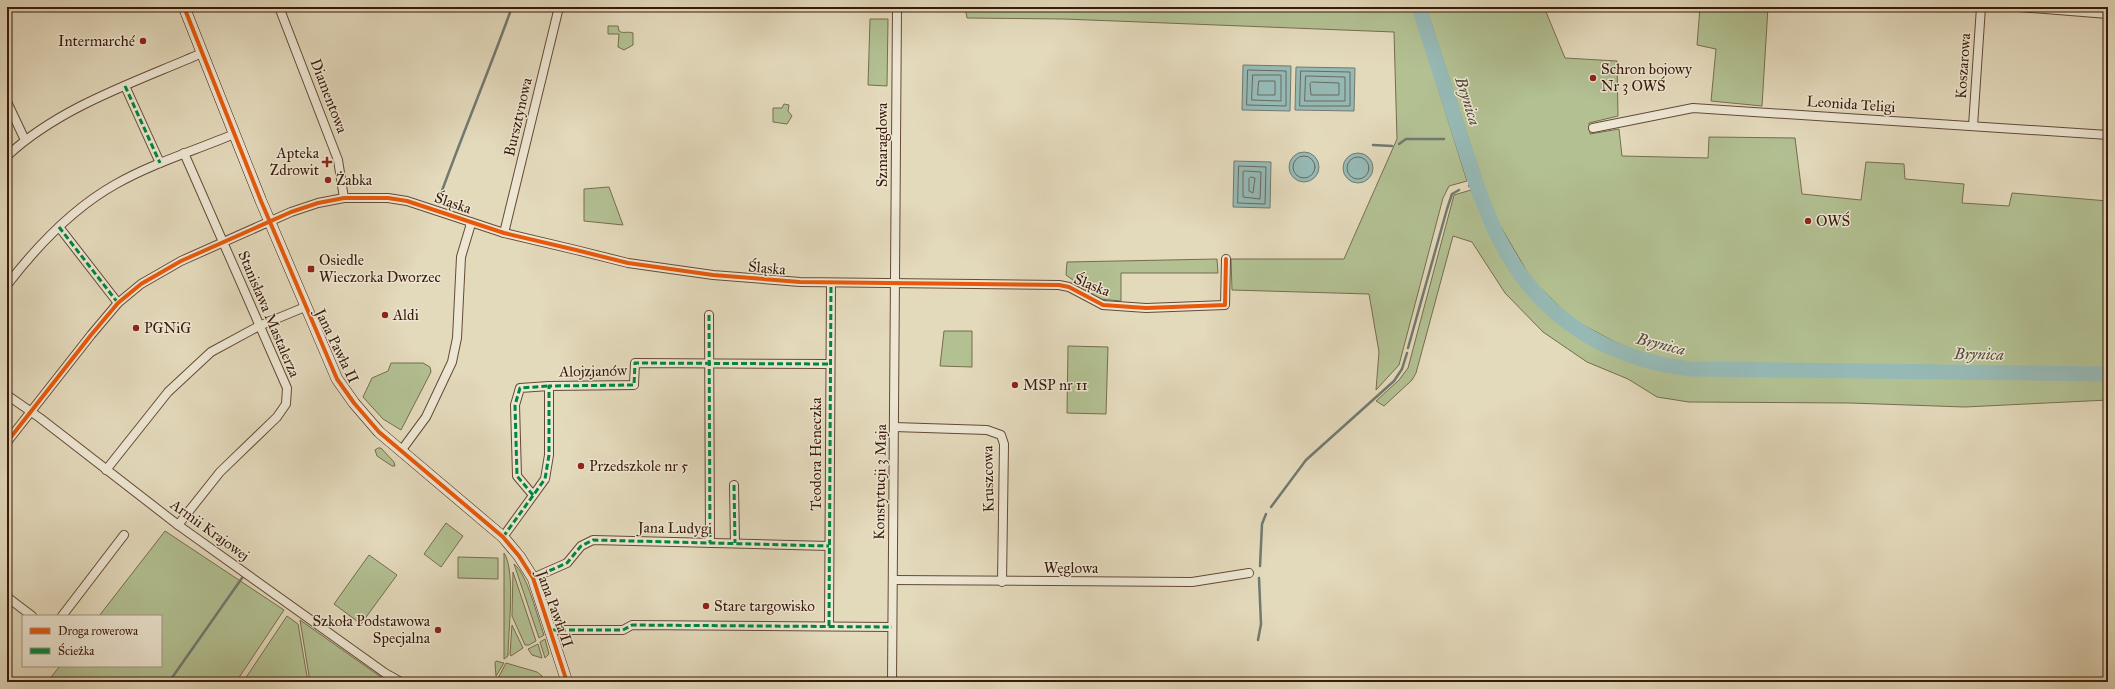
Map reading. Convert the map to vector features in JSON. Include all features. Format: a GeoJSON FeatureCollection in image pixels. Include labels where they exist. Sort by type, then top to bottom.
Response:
{"type":"FeatureCollection","features":[{"type":"Feature","properties":{"kind":"street","name":"Jana Pawła II"},"geometry":{"type":"LineString","coordinates":[[184,7],[269,222],[337,379],[368,422],[503,537],[520,556],[533,578],[567,682]]}},
{"type":"Feature","properties":{"kind":"street","name":"Diamentowa"},"geometry":{"type":"LineString","coordinates":[[280,7],[338,160],[344,198]]}},
{"type":"Feature","properties":{"kind":"street","name":"Bursztynowa"},"geometry":{"type":"LineString","coordinates":[[504,233],[559,7]]}},
{"type":"Feature","properties":{"kind":"street","name":"Szmaragdowa"},"geometry":{"type":"LineString","coordinates":[[895,282],[897,7]]}},
{"type":"Feature","properties":{"kind":"street","name":"Koszarowa"},"geometry":{"type":"LineString","coordinates":[[1973,126],[1981,7]]}},
{"type":"Feature","properties":{"kind":"street"},"geometry":{"type":"LineString","coordinates":[[2019,7],[2108,14]]}},
{"type":"Feature","properties":{"kind":"street"},"geometry":{"type":"LineString","coordinates":[[7,156],[25,140],[70,112],[125,86],[202,53]]}},
{"type":"Feature","properties":{"kind":"street"},"geometry":{"type":"LineString","coordinates":[[125,86],[160,163]]}},
{"type":"Feature","properties":{"kind":"street"},"geometry":{"type":"LineString","coordinates":[[7,102],[25,140]]}},
{"type":"Feature","properties":{"kind":"street","name":"Leonida Teligi"},"geometry":{"type":"LineString","coordinates":[[1593,128],[1693,108],[2108,135]]}},
{"type":"Feature","properties":{"kind":"street"},"geometry":{"type":"LineString","coordinates":[[7,285],[28,257],[59,227],[81,207],[115,184],[160,163],[234,134]]}},
{"type":"Feature","properties":{"kind":"street","name":"Stanisława Mastalerza"},"geometry":{"type":"LineString","coordinates":[[178,526],[220,472],[277,417],[286,404],[286,388],[275,358],[259,326],[184,153]]}},
{"type":"Feature","properties":{"kind":"street","name":"Śląska"},"geometry":{"type":"LineString","coordinates":[[7,442],[90,335],[118,303],[157,273],[300,208],[344,198],[388,198],[407,201],[504,233],[628,263],[730,277],[774,281],[831,283],[895,282],[1048,284],[1069,287],[1103,305],[1146,308],[1225,305],[1226,259]]}},
{"type":"Feature","properties":{"kind":"street"},"geometry":{"type":"LineString","coordinates":[[401,451],[426,417],[452,362],[457,338],[460,271],[464,245],[470,222]]}},
{"type":"Feature","properties":{"kind":"street"},"geometry":{"type":"LineString","coordinates":[[59,227],[118,303]]}},
{"type":"Feature","properties":{"kind":"street","name":"Konstytucji 3 Maja"},"geometry":{"type":"LineString","coordinates":[[892,682],[895,282]]}},
{"type":"Feature","properties":{"kind":"street","name":"Teodora Heneczka"},"geometry":{"type":"LineString","coordinates":[[829,626],[831,283]]}},
{"type":"Feature","properties":{"kind":"street"},"geometry":{"type":"LineString","coordinates":[[106,470],[168,392],[210,352],[259,326],[305,307]]}},
{"type":"Feature","properties":{"kind":"street"},"geometry":{"type":"LineString","coordinates":[[709,315],[708,364],[710,543]]}},
{"type":"Feature","properties":{"kind":"street","name":"Alojzjanów"},"geometry":{"type":"LineString","coordinates":[[503,537],[545,479],[548,468],[549,386],[634,385],[635,363],[830,364]]}},
{"type":"Feature","properties":{"kind":"street"},"geometry":{"type":"LineString","coordinates":[[533,495],[517,476],[515,405],[520,388],[549,386]]}},
{"type":"Feature","properties":{"kind":"street","name":"Armii Krajowej"},"geometry":{"type":"LineString","coordinates":[[7,395],[31,411],[178,526],[379,669],[401,682]]}},
{"type":"Feature","properties":{"kind":"street","name":"Kruszcowa"},"geometry":{"type":"LineString","coordinates":[[894,427],[987,430],[1001,435],[1004,449],[1002,582]]}},
{"type":"Feature","properties":{"kind":"street"},"geometry":{"type":"LineString","coordinates":[[734,485],[736,543]]}},
{"type":"Feature","properties":{"kind":"street"},"geometry":{"type":"LineString","coordinates":[[63,615],[124,535]]}},
{"type":"Feature","properties":{"kind":"street","name":"Jana Ludygi"},"geometry":{"type":"LineString","coordinates":[[533,578],[567,562],[581,546],[594,540],[829,546]]}},
{"type":"Feature","properties":{"kind":"street","name":"Węglowa"},"geometry":{"type":"LineString","coordinates":[[893,580],[1002,582],[1192,582],[1249,573]]}},
{"type":"Feature","properties":{"kind":"street"},"geometry":{"type":"LineString","coordinates":[[7,597],[31,615]]}},
{"type":"Feature","properties":{"kind":"street"},"geometry":{"type":"LineString","coordinates":[[551,630],[623,630],[632,624],[892,627]]}},
{"type":"Feature","properties":{"kind":"green space"},"geometry":{"type":"Polygon","coordinates":[[[965,7],[1413,7],[1467,181],[1449,186],[1443,198],[1399,365],[1376,390],[1379,352],[1369,294],[1232,290],[1231,259],[1344,259],[1397,139],[1394,32],[1064,19],[967,18],[965,7]]]}},
{"type":"Feature","properties":{"kind":"green space"},"geometry":{"type":"Polygon","coordinates":[[[1426,7],[1544,7],[1565,58],[1617,61],[1618,116],[1589,123],[1590,134],[1619,129],[1622,156],[1708,158],[1709,137],[1795,138],[1802,194],[1861,200],[1866,162],[1904,164],[1905,179],[1964,184],[1962,203],[2009,206],[2012,193],[2108,201],[2108,369],[1684,363],[1652,358],[1613,341],[1572,319],[1532,280],[1492,212],[1426,7]]]}},
{"type":"Feature","properties":{"kind":"green space"},"geometry":{"type":"Polygon","coordinates":[[[1700,7],[1768,7],[1762,106],[1711,101],[1716,49],[1697,45],[1700,7]]]}},
{"type":"Feature","properties":{"kind":"green space"},"geometry":{"type":"Polygon","coordinates":[[[870,19],[888,19],[887,86],[868,85],[870,19]]]}},
{"type":"Feature","properties":{"kind":"green space"},"geometry":{"type":"Polygon","coordinates":[[[608,26],[618,26],[619,31],[621,32],[633,33],[633,45],[624,50],[618,47],[619,34],[608,34],[608,26]]]}},
{"type":"Feature","properties":{"kind":"green space"},"geometry":{"type":"Polygon","coordinates":[[[784,104],[789,105],[788,111],[792,116],[787,124],[773,122],[773,108],[782,108],[784,104]]]}},
{"type":"Feature","properties":{"kind":"green space"},"geometry":{"type":"Polygon","coordinates":[[[609,187],[623,225],[584,221],[584,189],[609,187]]]}},
{"type":"Feature","properties":{"kind":"green space"},"geometry":{"type":"Polygon","coordinates":[[[1471,190],[1504,256],[1530,292],[1561,321],[1578,333],[1596,344],[1634,361],[1659,368],[1699,375],[2108,377],[2108,400],[1965,407],[1850,403],[1689,402],[1657,397],[1628,379],[1587,362],[1543,332],[1505,293],[1472,242],[1453,236],[1416,373],[1412,380],[1384,406],[1376,401],[1399,380],[1408,368],[1454,195],[1471,190]]]}},
{"type":"Feature","properties":{"kind":"green space"},"geometry":{"type":"Polygon","coordinates":[[[1217,259],[1218,273],[1121,273],[1121,301],[1099,299],[1066,275],[1067,262],[1217,259]]]}},
{"type":"Feature","properties":{"kind":"green space"},"geometry":{"type":"Polygon","coordinates":[[[944,331],[972,331],[972,367],[940,366],[944,331]]]}},
{"type":"Feature","properties":{"kind":"green space"},"geometry":{"type":"Polygon","coordinates":[[[1068,346],[1108,347],[1106,414],[1067,413],[1068,346]]]}},
{"type":"Feature","properties":{"kind":"green space"},"geometry":{"type":"Polygon","coordinates":[[[391,363],[423,363],[430,367],[431,372],[401,430],[383,419],[363,397],[372,378],[388,371],[391,363]]]}},
{"type":"Feature","properties":{"kind":"green space"},"geometry":{"type":"Polygon","coordinates":[[[381,448],[394,462],[395,466],[392,466],[377,456],[375,450],[381,448]]]}},
{"type":"Feature","properties":{"kind":"green space"},"geometry":{"type":"Polygon","coordinates":[[[446,523],[463,536],[441,567],[424,554],[446,523]]]}},
{"type":"Feature","properties":{"kind":"green space"},"geometry":{"type":"Polygon","coordinates":[[[165,531],[284,610],[236,682],[47,682],[59,667],[162,667],[162,615],[100,615],[165,531]]]}},
{"type":"Feature","properties":{"kind":"green space"},"geometry":{"type":"Polygon","coordinates":[[[504,553],[508,561],[511,587],[508,656],[504,659],[504,553]]]}},
{"type":"Feature","properties":{"kind":"green space"},"geometry":{"type":"Polygon","coordinates":[[[369,555],[397,575],[361,624],[334,604],[369,555]]]}},
{"type":"Feature","properties":{"kind":"green space"},"geometry":{"type":"Polygon","coordinates":[[[458,557],[498,558],[498,579],[458,578],[458,557]]]}},
{"type":"Feature","properties":{"kind":"green space"},"geometry":{"type":"Polygon","coordinates":[[[514,564],[524,577],[532,597],[544,635],[539,638],[514,564]]]}},
{"type":"Feature","properties":{"kind":"green space"},"geometry":{"type":"Polygon","coordinates":[[[513,572],[536,641],[529,645],[525,645],[512,616],[513,572]]]}},
{"type":"Feature","properties":{"kind":"green space"},"geometry":{"type":"Polygon","coordinates":[[[287,616],[298,624],[308,682],[243,682],[287,616]]]}},
{"type":"Feature","properties":{"kind":"green space"},"geometry":{"type":"Polygon","coordinates":[[[300,620],[388,682],[310,682],[300,620]]]}},
{"type":"Feature","properties":{"kind":"green space"},"geometry":{"type":"Polygon","coordinates":[[[512,625],[523,648],[511,656],[510,654],[512,625]]]}},
{"type":"Feature","properties":{"kind":"green space"},"geometry":{"type":"Polygon","coordinates":[[[545,639],[549,654],[545,658],[540,642],[545,639]]]}},
{"type":"Feature","properties":{"kind":"green space"},"geometry":{"type":"Polygon","coordinates":[[[538,644],[542,658],[532,655],[528,649],[538,644]]]}},
{"type":"Feature","properties":{"kind":"green space"},"geometry":{"type":"Polygon","coordinates":[[[496,661],[504,663],[496,676],[495,663],[496,661]]]}},
{"type":"Feature","properties":{"kind":"green space"},"geometry":{"type":"Polygon","coordinates":[[[506,663],[537,672],[542,676],[542,682],[498,681],[497,680],[506,663]]]}},
{"type":"Feature","properties":{"kind":"water"},"geometry":{"type":"Polygon","coordinates":[[[1243,65],[1291,66],[1290,111],[1242,110],[1243,65]]]}},
{"type":"Feature","properties":{"kind":"water"},"geometry":{"type":"Polygon","coordinates":[[[1296,67],[1355,68],[1354,111],[1295,110],[1296,67]]]}},
{"type":"Feature","properties":{"kind":"water"},"geometry":{"type":"Polygon","coordinates":[[[1304,152],[1315,156],[1319,167],[1315,178],[1304,182],[1293,178],[1289,167],[1293,156],[1304,152]]]}},
{"type":"Feature","properties":{"kind":"water"},"geometry":{"type":"Polygon","coordinates":[[[1358,153],[1369,157],[1373,168],[1369,179],[1358,183],[1347,179],[1343,168],[1347,157],[1358,153]]]}},
{"type":"Feature","properties":{"kind":"water"},"geometry":{"type":"Polygon","coordinates":[[[1234,161],[1271,162],[1270,208],[1233,207],[1234,161]]]}},
{"type":"Feature","properties":{"kind":"waterway"},"geometry":{"type":"LineString","coordinates":[[439,199],[512,7]]}},
{"type":"Feature","properties":{"kind":"waterway","name":"Brynica"},"geometry":{"type":"LineString","coordinates":[[1419,7],[1476,184],[1492,225],[1500,240],[1520,274],[1538,296],[1559,316],[1582,332],[1607,346],[1633,356],[1661,364],[1691,369],[2108,374]]}},
{"type":"Feature","properties":{"kind":"waterway","name":"Brynica"},"geometry":{"type":"LineString","coordinates":[[1454,136],[1459,135]]}},
{"type":"Feature","properties":{"kind":"waterway"},"geometry":{"type":"LineString","coordinates":[[1399,144],[1406,139],[1444,139]]}},
{"type":"Feature","properties":{"kind":"waterway"},"geometry":{"type":"LineString","coordinates":[[1373,145],[1392,146]]}},
{"type":"Feature","properties":{"kind":"waterway","name":"Brynica"},"geometry":{"type":"LineString","coordinates":[[1469,186],[1476,184]]}},
{"type":"Feature","properties":{"kind":"waterway"},"geometry":{"type":"LineString","coordinates":[[1408,348],[1447,209],[1452,194],[1459,190]]}},
{"type":"Feature","properties":{"kind":"waterway"},"geometry":{"type":"LineString","coordinates":[[1271,507],[1306,460],[1394,381],[1402,369],[1407,353]]}},
{"type":"Feature","properties":{"kind":"waterway"},"geometry":{"type":"LineString","coordinates":[[1260,566],[1262,524],[1266,514]]}},
{"type":"Feature","properties":{"kind":"waterway"},"geometry":{"type":"LineString","coordinates":[[169,682],[242,578]]}},
{"type":"Feature","properties":{"kind":"waterway"},"geometry":{"type":"LineString","coordinates":[[1258,640],[1261,624],[1259,578]]}},
{"type":"Feature","properties":{"kind":"marked path"},"geometry":{"type":"LineString","coordinates":[[125,86],[160,163]]}},
{"type":"Feature","properties":{"kind":"marked path"},"geometry":{"type":"LineString","coordinates":[[59,227],[118,303]]}},
{"type":"Feature","properties":{"kind":"marked path"},"geometry":{"type":"LineString","coordinates":[[829,626],[831,283]]}},
{"type":"Feature","properties":{"kind":"marked path"},"geometry":{"type":"LineString","coordinates":[[709,315],[710,543]]}},
{"type":"Feature","properties":{"kind":"marked path"},"geometry":{"type":"LineString","coordinates":[[503,537],[545,479],[549,455],[549,386],[634,385],[635,363],[830,364]]}},
{"type":"Feature","properties":{"kind":"marked path"},"geometry":{"type":"LineString","coordinates":[[533,495],[517,476],[515,405],[520,388],[549,386]]}},
{"type":"Feature","properties":{"kind":"marked path"},"geometry":{"type":"LineString","coordinates":[[734,485],[735,543]]}},
{"type":"Feature","properties":{"kind":"marked path"},"geometry":{"type":"LineString","coordinates":[[533,578],[567,563],[581,546],[593,540],[829,546]]}},
{"type":"Feature","properties":{"kind":"marked path"},"geometry":{"type":"LineString","coordinates":[[551,630],[623,630],[632,625],[892,627]]}},
{"type":"Feature","properties":{"kind":"cycle path"},"geometry":{"type":"LineString","coordinates":[[184,7],[261,201],[337,379],[354,403],[379,432],[503,537],[519,556],[533,578],[567,682]]}},
{"type":"Feature","properties":{"kind":"cycle path"},"geometry":{"type":"LineString","coordinates":[[7,442],[118,303],[141,284],[181,261],[291,212],[318,203],[344,198],[388,198],[407,201],[504,233],[628,263],[713,275],[800,282],[1059,285],[1069,287],[1103,305],[1146,308],[1225,305],[1226,259]]}},
{"type":"Feature","properties":{"kind":"place","name":"Intermarché"},"geometry":{"type":"Point","coordinates":[143,41]}},
{"type":"Feature","properties":{"kind":"place","name":"Schron bojowy Nr 3 OWŚ"},"geometry":{"type":"Point","coordinates":[1593,78]}},
{"type":"Feature","properties":{"kind":"place","name":"Apteka Zdrowit"},"geometry":{"type":"Point","coordinates":[327,162]}},
{"type":"Feature","properties":{"kind":"place","name":"Żabka"},"geometry":{"type":"Point","coordinates":[328,180]}},
{"type":"Feature","properties":{"kind":"place","name":"OWŚ"},"geometry":{"type":"Point","coordinates":[1808,221]}},
{"type":"Feature","properties":{"kind":"place","name":"Osiedle Wieczorka Dworzec"},"geometry":{"type":"Point","coordinates":[311,269]}},
{"type":"Feature","properties":{"kind":"place","name":"Aldi"},"geometry":{"type":"Point","coordinates":[385,315]}},
{"type":"Feature","properties":{"kind":"place","name":"PGNiG"},"geometry":{"type":"Point","coordinates":[136,328]}},
{"type":"Feature","properties":{"kind":"place","name":"MSP nr 11"},"geometry":{"type":"Point","coordinates":[1015,385]}},
{"type":"Feature","properties":{"kind":"place","name":"Przedszkole nr 5"},"geometry":{"type":"Point","coordinates":[581,466]}},
{"type":"Feature","properties":{"kind":"place","name":"Stare targowisko"},"geometry":{"type":"Point","coordinates":[706,606]}},
{"type":"Feature","properties":{"kind":"place","name":"Szkoła Podstawowa Specjalna"},"geometry":{"type":"Point","coordinates":[438,630]}}]}
